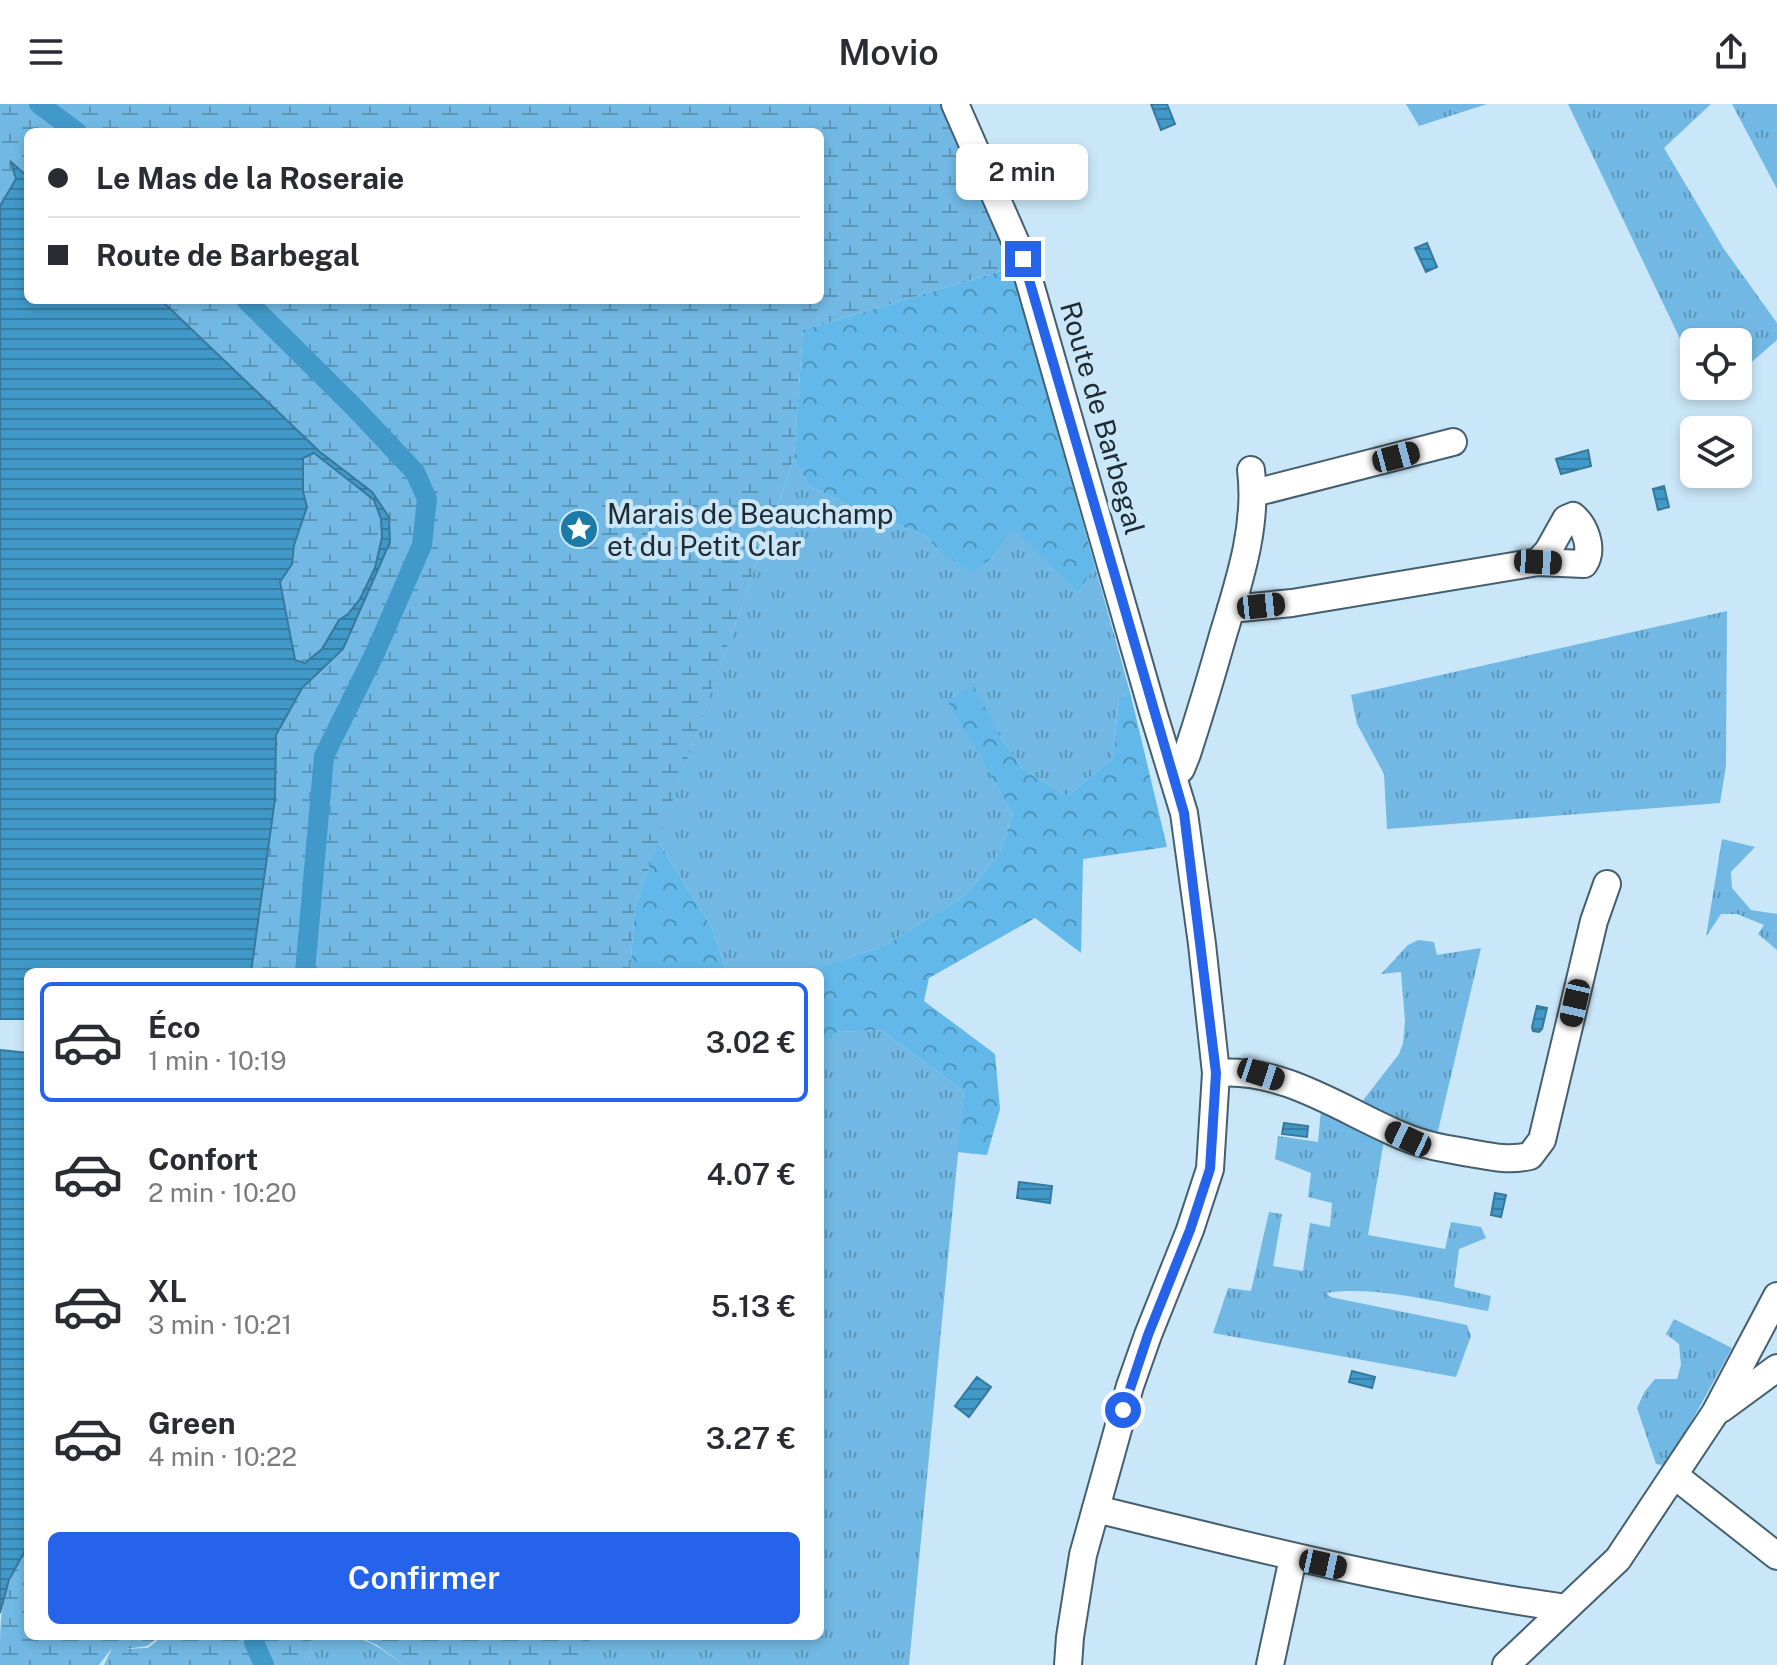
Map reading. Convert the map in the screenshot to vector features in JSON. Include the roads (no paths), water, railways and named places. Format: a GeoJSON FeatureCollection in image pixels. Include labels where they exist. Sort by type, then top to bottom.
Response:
{"type":"FeatureCollection","features":[{"type":"Feature","properties":{"kind":"street","name":"Route de Barbegal"},"geometry":{"type":"LineString","coordinates":[[955,104],[1023,259],[1153,712],[1174,775],[1189,842],[1216,1073],[1210,1169],[1130,1386],[1075,1598],[1068,1665]]}},
{"type":"Feature","properties":{"kind":"street"},"geometry":{"type":"LineString","coordinates":[[1174,775],[1181,769],[1187,754],[1231,609],[1249,540],[1252,482],[1453,442]]}},
{"type":"Feature","properties":{"kind":"street"},"geometry":{"type":"LineString","coordinates":[[1231,609],[1292,603],[1538,562]]}},
{"type":"Feature","properties":{"kind":"street"},"geometry":{"type":"LineString","coordinates":[[1216,1073],[1261,1074],[1289,1083],[1408,1139],[1441,1148],[1511,1161],[1530,1156],[1542,1140],[1594,921],[1607,884]]}},
{"type":"Feature","properties":{"kind":"street"},"geometry":{"type":"LineString","coordinates":[[1506,1665],[1618,1559],[1715,1413],[1777,1296]]}},
{"type":"Feature","properties":{"kind":"street"},"geometry":{"type":"LineString","coordinates":[[1715,1413],[1777,1368]]}},
{"type":"Feature","properties":{"kind":"street"},"geometry":{"type":"LineString","coordinates":[[1674,1475],[1777,1556]]}},
{"type":"Feature","properties":{"kind":"street"},"geometry":{"type":"LineString","coordinates":[[1096,1509],[1293,1558],[1469,1594],[1566,1608]]}},
{"type":"Feature","properties":{"kind":"street"},"geometry":{"type":"LineString","coordinates":[[1270,1665],[1293,1558]]}},
{"type":"Feature","properties":{"kind":"waterway"},"geometry":{"type":"LineString","coordinates":[[39,104],[72,128]]}},
{"type":"Feature","properties":{"kind":"waterway"},"geometry":{"type":"LineString","coordinates":[[250,304],[415,472],[427,499],[422,545],[375,653],[324,756],[305,968]]}},
{"type":"Feature","properties":{"kind":"waterway"},"geometry":{"type":"LineString","coordinates":[[254,1640],[264,1665]]}},
{"type":"Feature","properties":{"kind":"place","name":"Marais de Beauchamp et du Petit Clar"},"geometry":{"type":"Point","coordinates":[579,529]}}]}
